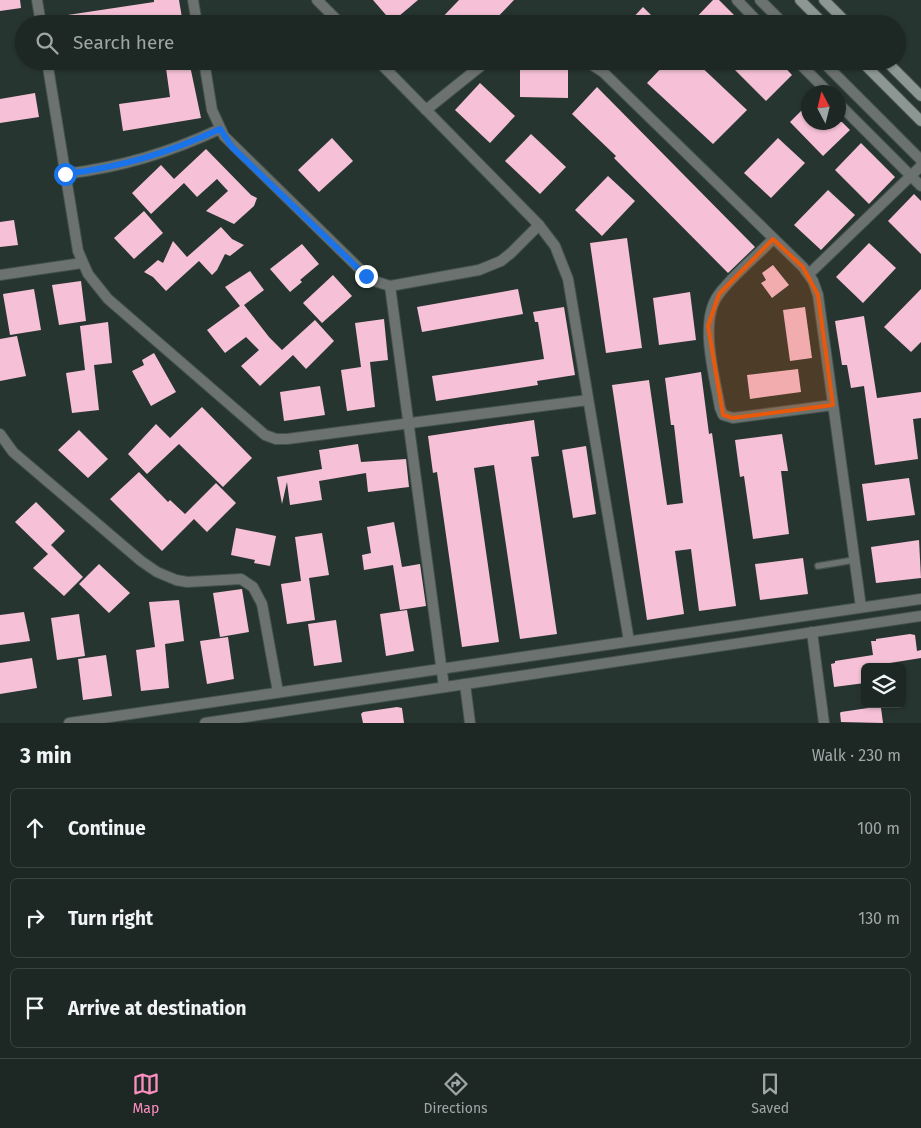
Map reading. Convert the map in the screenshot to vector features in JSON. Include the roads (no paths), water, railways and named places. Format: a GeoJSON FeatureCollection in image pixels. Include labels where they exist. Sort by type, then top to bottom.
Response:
{"type":"FeatureCollection","features":[{"type":"Feature","properties":{"kind":"main road"},"geometry":{"type":"LineString","coordinates":[[800,0],[815,15]]}},
{"type":"Feature","properties":{"kind":"main road"},"geometry":{"type":"LineString","coordinates":[[824,0],[839,15]]}},
{"type":"Feature","properties":{"kind":"main road"},"geometry":{"type":"LineString","coordinates":[[870,70],[921,121]]}},
{"type":"Feature","properties":{"kind":"main road"},"geometry":{"type":"LineString","coordinates":[[895,70],[921,96]]}},
{"type":"Feature","properties":{"kind":"street"},"geometry":{"type":"LineString","coordinates":[[37,0],[40,15]]}},
{"type":"Feature","properties":{"kind":"street"},"geometry":{"type":"LineString","coordinates":[[192,0],[195,15]]}},
{"type":"Feature","properties":{"kind":"street"},"geometry":{"type":"LineString","coordinates":[[317,0],[332,15]]}},
{"type":"Feature","properties":{"kind":"street"},"geometry":{"type":"LineString","coordinates":[[737,0],[751,15]]}},
{"type":"Feature","properties":{"kind":"street"},"geometry":{"type":"LineString","coordinates":[[760,0],[775,15]]}},
{"type":"Feature","properties":{"kind":"street"},"geometry":{"type":"LineString","coordinates":[[48,70],[78,251],[82,263],[94,283],[108,299],[264,435],[276,439],[287,439],[588,400]]}},
{"type":"Feature","properties":{"kind":"street"},"geometry":{"type":"LineString","coordinates":[[205,70],[212,110],[220,129],[232,147],[366,276],[378,283],[390,286],[467,273],[490,266],[521,245],[539,225]]}},
{"type":"Feature","properties":{"kind":"street"},"geometry":{"type":"LineString","coordinates":[[387,70],[539,225],[555,246],[565,268],[629,641]]}},
{"type":"Feature","properties":{"kind":"street"},"geometry":{"type":"LineString","coordinates":[[426,110],[476,70]]}},
{"type":"Feature","properties":{"kind":"street"},"geometry":{"type":"LineString","coordinates":[[601,70],[809,274],[818,295],[861,607]]}},
{"type":"Feature","properties":{"kind":"street"},"geometry":{"type":"LineString","coordinates":[[806,70],[821,85]]}},
{"type":"Feature","properties":{"kind":"street"},"geometry":{"type":"LineString","coordinates":[[831,70],[921,160]]}},
{"type":"Feature","properties":{"kind":"street"},"geometry":{"type":"LineString","coordinates":[[846,111],[921,186]]}},
{"type":"Feature","properties":{"kind":"street"},"geometry":{"type":"LineString","coordinates":[[65,174],[106,169],[152,157],[220,129]]}},
{"type":"Feature","properties":{"kind":"street"},"geometry":{"type":"LineString","coordinates":[[809,274],[921,166]]}},
{"type":"Feature","properties":{"kind":"street"},"geometry":{"type":"LineString","coordinates":[[773,239],[719,294],[711,310],[709,333],[720,408],[724,414],[732,418],[833,405]]}},
{"type":"Feature","properties":{"kind":"street"},"geometry":{"type":"LineString","coordinates":[[0,274],[82,263]]}},
{"type":"Feature","properties":{"kind":"street"},"geometry":{"type":"LineString","coordinates":[[390,286],[444,687]]}},
{"type":"Feature","properties":{"kind":"street"},"geometry":{"type":"LineString","coordinates":[[0,434],[13,452],[141,561],[157,572],[186,582],[241,579],[253,587],[262,604],[278,692]]}},
{"type":"Feature","properties":{"kind":"street"},"geometry":{"type":"LineString","coordinates":[[69,723],[921,599]]}},
{"type":"Feature","properties":{"kind":"street"},"geometry":{"type":"LineString","coordinates":[[204,723],[921,616]]}},
{"type":"Feature","properties":{"kind":"street"},"geometry":{"type":"LineString","coordinates":[[729,626],[732,644]]}},
{"type":"Feature","properties":{"kind":"street"},"geometry":{"type":"LineString","coordinates":[[812,632],[824,723]]}},
{"type":"Feature","properties":{"kind":"street"},"geometry":{"type":"LineString","coordinates":[[465,684],[470,723]]}},
{"type":"Feature","properties":{"kind":"lane"},"geometry":{"type":"LineString","coordinates":[[818,566],[854,560]]}}]}
